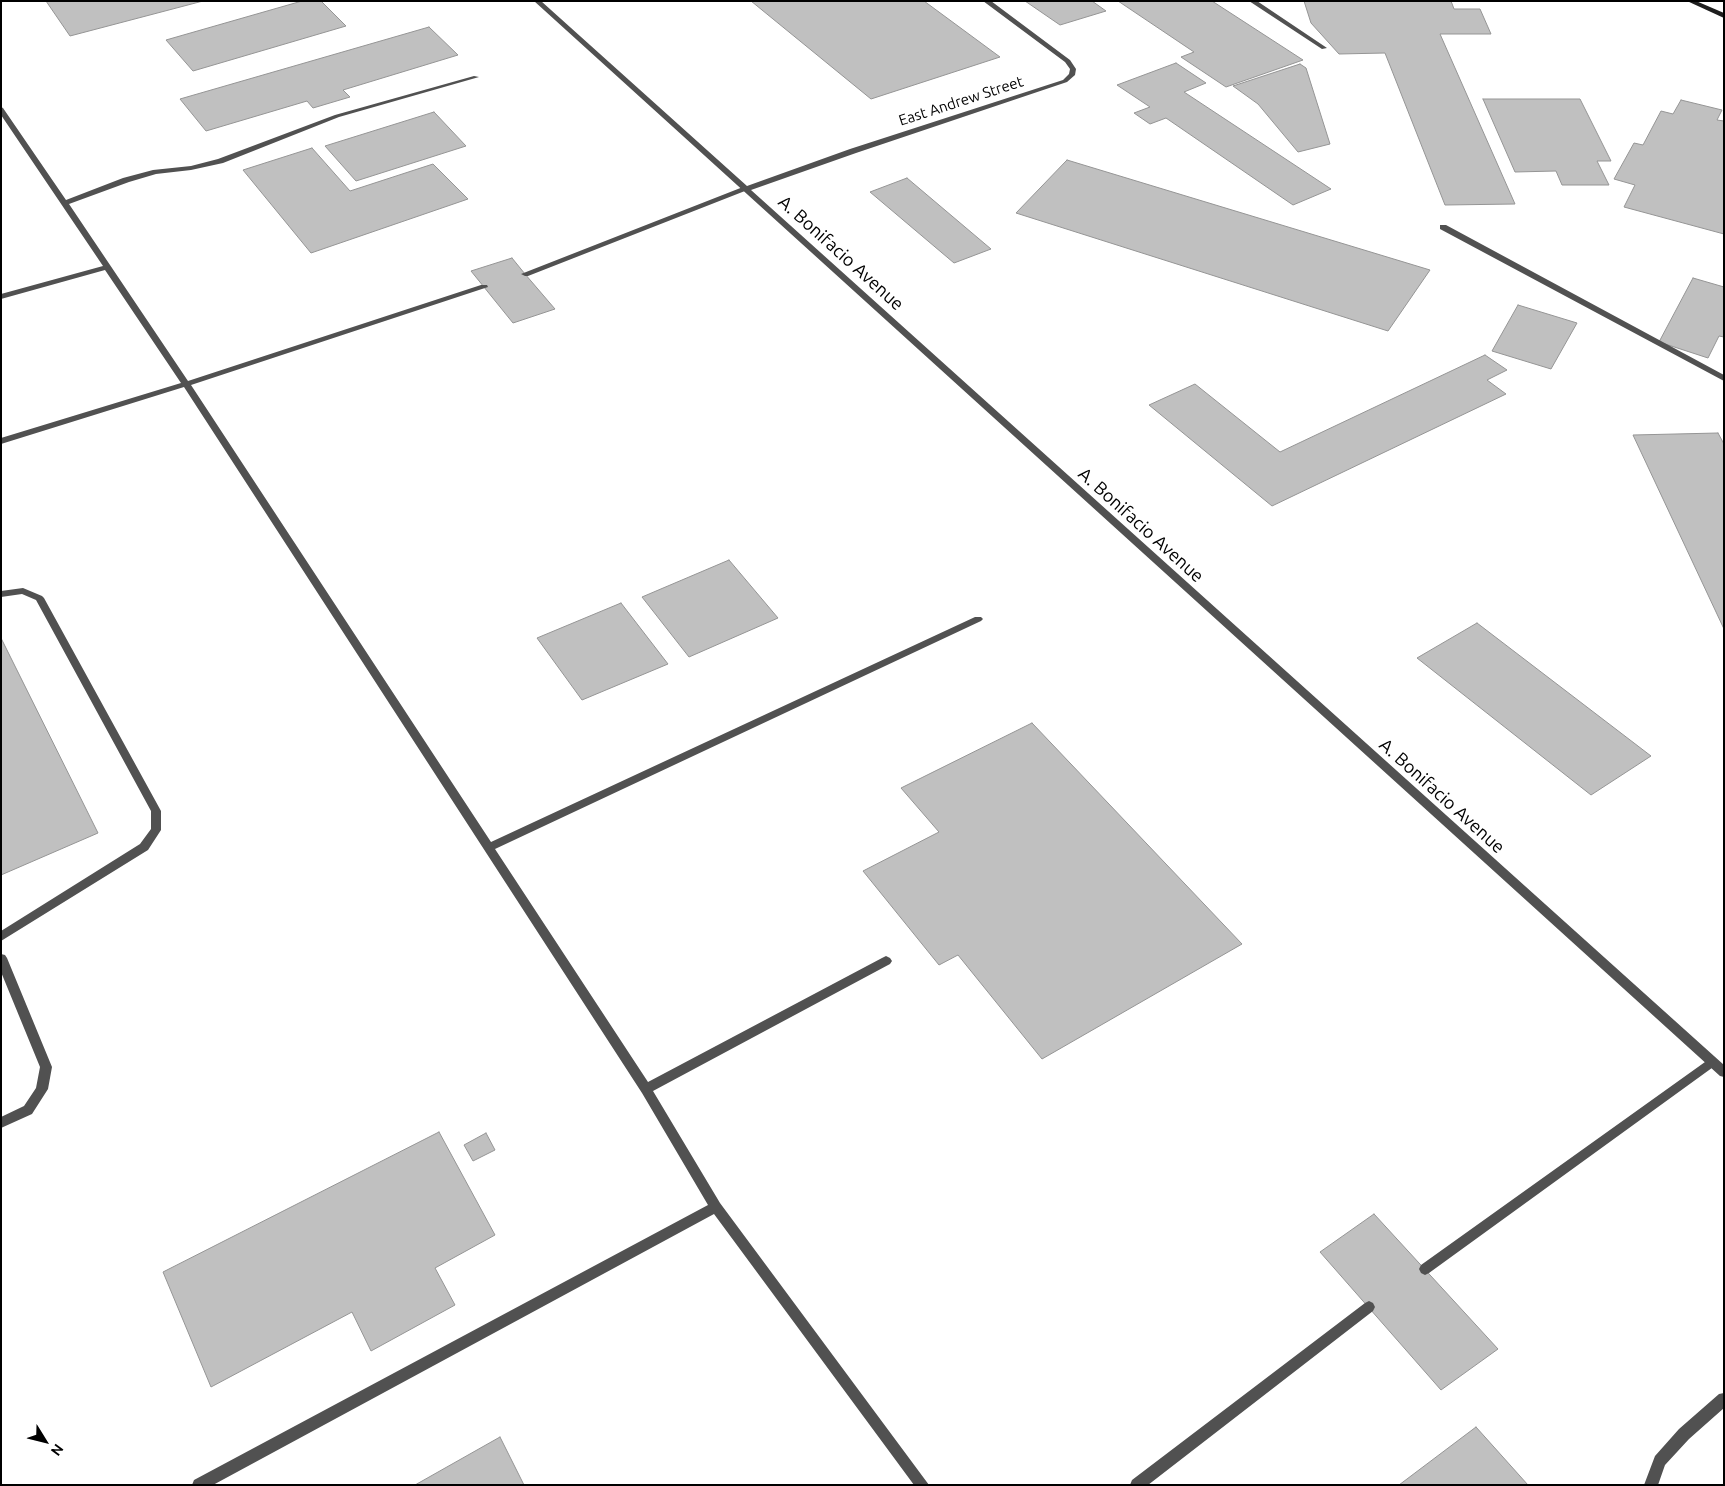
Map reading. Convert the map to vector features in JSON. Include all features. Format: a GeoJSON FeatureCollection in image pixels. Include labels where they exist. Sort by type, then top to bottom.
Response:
{"type":"FeatureCollection","features":[{"type":"Feature","properties":{"kind":"main road"},"geometry":{"type":"LineString","coordinates":[[1690,1],[1724,16]]}},
{"type":"Feature","properties":{"kind":"street","name":"A. Bonifacio Avenue"},"geometry":{"type":"LineString","coordinates":[[537,1],[1724,1072]]}},
{"type":"Feature","properties":{"kind":"street","name":"East Andrew Street"},"geometry":{"type":"LineString","coordinates":[[746,189],[853,151],[1065,81],[1072,75],[1073,69],[1068,61],[986,1]]}},
{"type":"Feature","properties":{"kind":"street"},"geometry":{"type":"LineString","coordinates":[[1252,1],[1324,48]]}},
{"type":"Feature","properties":{"kind":"street"},"geometry":{"type":"LineString","coordinates":[[64,203],[126,180],[156,172],[191,168],[220,161],[337,116],[476,77]]}},
{"type":"Feature","properties":{"kind":"street"},"geometry":{"type":"LineString","coordinates":[[1,109],[186,384],[646,1089],[716,1207],[922,1485]]}},
{"type":"Feature","properties":{"kind":"street"},"geometry":{"type":"LineString","coordinates":[[525,274],[746,189]]}},
{"type":"Feature","properties":{"kind":"street"},"geometry":{"type":"LineString","coordinates":[[1443,227],[1724,379]]}},
{"type":"Feature","properties":{"kind":"street"},"geometry":{"type":"LineString","coordinates":[[1,297],[107,267]]}},
{"type":"Feature","properties":{"kind":"street"},"geometry":{"type":"LineString","coordinates":[[1,442],[484,287]]}},
{"type":"Feature","properties":{"kind":"street"},"geometry":{"type":"LineString","coordinates":[[1,594],[23,591],[39,598],[156,811],[156,830],[144,847],[1,937]]}},
{"type":"Feature","properties":{"kind":"street"},"geometry":{"type":"LineString","coordinates":[[488,848],[978,619]]}},
{"type":"Feature","properties":{"kind":"street"},"geometry":{"type":"LineString","coordinates":[[1,958],[46,1067],[42,1089],[28,1110],[1,1123]]}},
{"type":"Feature","properties":{"kind":"street"},"geometry":{"type":"LineString","coordinates":[[646,1089],[886,961]]}},
{"type":"Feature","properties":{"kind":"street"},"geometry":{"type":"LineString","coordinates":[[1425,1269],[1712,1062]]}},
{"type":"Feature","properties":{"kind":"street"},"geometry":{"type":"LineString","coordinates":[[199,1485],[716,1207]]}},
{"type":"Feature","properties":{"kind":"street"},"geometry":{"type":"LineString","coordinates":[[1137,1485],[1369,1307]]}},
{"type":"Feature","properties":{"kind":"street"},"geometry":{"type":"LineString","coordinates":[[1651,1485],[1660,1461],[1684,1434],[1724,1398]]}},
{"type":"Feature","properties":{"kind":"building"},"geometry":{"type":"Polygon","coordinates":[[[46,1],[203,1],[70,36],[46,1]]]}},
{"type":"Feature","properties":{"kind":"building"},"geometry":{"type":"Polygon","coordinates":[[[302,1],[321,1],[346,26],[193,71],[166,40],[302,1]]]}},
{"type":"Feature","properties":{"kind":"building"},"geometry":{"type":"Polygon","coordinates":[[[751,1],[924,1],[1000,57],[871,99],[751,1]]]}},
{"type":"Feature","properties":{"kind":"building"},"geometry":{"type":"Polygon","coordinates":[[[1025,1],[1092,1],[1106,11],[1060,25],[1025,1]]]}},
{"type":"Feature","properties":{"kind":"building"},"geometry":{"type":"Polygon","coordinates":[[[1118,1],[1212,1],[1303,60],[1226,87],[1181,57],[1194,52],[1118,1]]]}},
{"type":"Feature","properties":{"kind":"building"},"geometry":{"type":"Polygon","coordinates":[[[1304,1],[1451,1],[1454,9],[1480,9],[1491,34],[1440,34],[1515,204],[1445,205],[1385,53],[1339,54],[1311,23],[1304,1]]]}},
{"type":"Feature","properties":{"kind":"building"},"geometry":{"type":"Polygon","coordinates":[[[429,27],[458,55],[343,90],[350,97],[313,108],[307,101],[206,131],[180,99],[429,27]]]}},
{"type":"Feature","properties":{"kind":"building"},"geometry":{"type":"Polygon","coordinates":[[[1176,63],[1206,83],[1184,92],[1331,189],[1293,205],[1166,118],[1150,124],[1134,113],[1150,107],[1117,85],[1176,63]]]}},
{"type":"Feature","properties":{"kind":"building"},"geometry":{"type":"Polygon","coordinates":[[[1300,64],[1306,68],[1330,144],[1298,152],[1258,104],[1233,86],[1300,64]]]}},
{"type":"Feature","properties":{"kind":"building"},"geometry":{"type":"Polygon","coordinates":[[[1483,99],[1580,99],[1611,161],[1597,161],[1609,185],[1562,185],[1556,171],[1515,172],[1483,99]]]}},
{"type":"Feature","properties":{"kind":"building"},"geometry":{"type":"Polygon","coordinates":[[[1681,100],[1722,110],[1717,120],[1724,121],[1724,234],[1624,207],[1635,185],[1614,179],[1634,143],[1643,145],[1661,111],[1673,114],[1681,100]]]}},
{"type":"Feature","properties":{"kind":"building"},"geometry":{"type":"Polygon","coordinates":[[[434,112],[466,146],[356,181],[325,146],[434,112]]]}},
{"type":"Feature","properties":{"kind":"building"},"geometry":{"type":"Polygon","coordinates":[[[312,148],[350,191],[433,164],[468,199],[311,253],[243,170],[312,148]]]}},
{"type":"Feature","properties":{"kind":"building"},"geometry":{"type":"Polygon","coordinates":[[[1067,160],[1430,270],[1388,331],[1016,213],[1067,160]]]}},
{"type":"Feature","properties":{"kind":"building"},"geometry":{"type":"Polygon","coordinates":[[[907,178],[991,249],[954,263],[870,192],[907,178]]]}},
{"type":"Feature","properties":{"kind":"building"},"geometry":{"type":"Polygon","coordinates":[[[512,258],[555,309],[513,323],[471,271],[512,258]]]}},
{"type":"Feature","properties":{"kind":"building"},"geometry":{"type":"Polygon","coordinates":[[[1693,278],[1724,287],[1724,337],[1719,336],[1708,358],[1659,342],[1693,278]]]}},
{"type":"Feature","properties":{"kind":"building"},"geometry":{"type":"Polygon","coordinates":[[[1518,305],[1577,323],[1551,369],[1492,351],[1518,305]]]}},
{"type":"Feature","properties":{"kind":"building"},"geometry":{"type":"Polygon","coordinates":[[[1485,355],[1507,370],[1487,380],[1506,394],[1272,506],[1149,405],[1195,384],[1280,452],[1485,355]]]}},
{"type":"Feature","properties":{"kind":"building"},"geometry":{"type":"Polygon","coordinates":[[[1718,433],[1724,444],[1724,629],[1633,435],[1718,433]]]}},
{"type":"Feature","properties":{"kind":"building"},"geometry":{"type":"Polygon","coordinates":[[[729,560],[778,618],[689,657],[642,597],[729,560]]]}},
{"type":"Feature","properties":{"kind":"building"},"geometry":{"type":"Polygon","coordinates":[[[621,603],[668,664],[582,700],[537,638],[621,603]]]}},
{"type":"Feature","properties":{"kind":"building"},"geometry":{"type":"Polygon","coordinates":[[[1477,623],[1651,756],[1591,795],[1417,658],[1477,623]]]}},
{"type":"Feature","properties":{"kind":"building"},"geometry":{"type":"Polygon","coordinates":[[[1,638],[98,833],[1,875],[1,638]]]}},
{"type":"Feature","properties":{"kind":"building"},"geometry":{"type":"Polygon","coordinates":[[[1032,723],[1242,944],[1042,1059],[958,955],[939,965],[863,871],[939,832],[901,788],[1032,723]]]}},
{"type":"Feature","properties":{"kind":"building"},"geometry":{"type":"Polygon","coordinates":[[[439,1132],[495,1235],[435,1268],[455,1305],[371,1351],[352,1312],[211,1387],[163,1272],[439,1132]]]}},
{"type":"Feature","properties":{"kind":"building"},"geometry":{"type":"Polygon","coordinates":[[[486,1133],[495,1150],[473,1161],[464,1145],[486,1133]]]}},
{"type":"Feature","properties":{"kind":"building"},"geometry":{"type":"Polygon","coordinates":[[[1374,1214],[1498,1349],[1441,1390],[1320,1252],[1374,1214]]]}},
{"type":"Feature","properties":{"kind":"building"},"geometry":{"type":"Polygon","coordinates":[[[1476,1427],[1528,1485],[1399,1485],[1476,1427]]]}},
{"type":"Feature","properties":{"kind":"building"},"geometry":{"type":"Polygon","coordinates":[[[500,1437],[524,1485],[415,1485],[500,1437]]]}}]}
